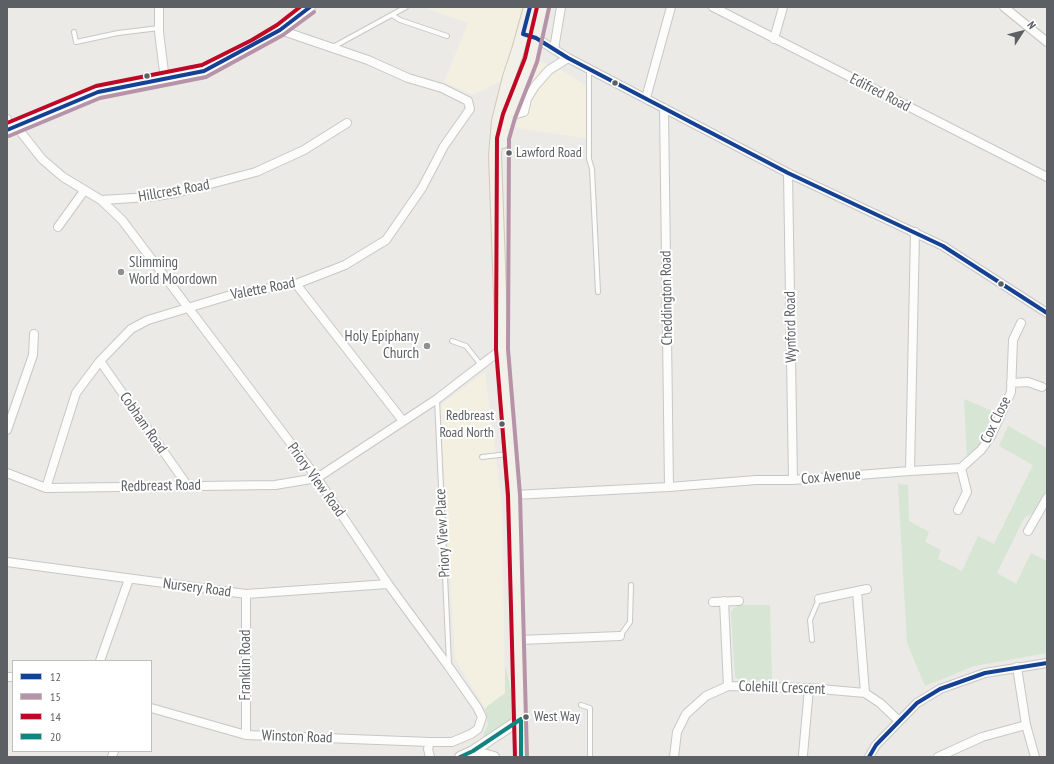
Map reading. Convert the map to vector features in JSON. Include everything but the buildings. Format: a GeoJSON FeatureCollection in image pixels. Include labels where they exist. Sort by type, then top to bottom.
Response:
{"type":"FeatureCollection","features":[{"type":"Feature","properties":{"kind":"main road"},"geometry":{"type":"LineString","coordinates":[[521,757],[514,495],[502,349],[495,155],[500,113],[508,77],[523,34],[530,7]]}},
{"type":"Feature","properties":{"kind":"main road"},"geometry":{"type":"LineString","coordinates":[[502,349],[503,138],[509,116],[531,60],[544,7]]}},
{"type":"Feature","properties":{"kind":"street"},"geometry":{"type":"LineString","coordinates":[[159,7],[159,28],[165,80]]}},
{"type":"Feature","properties":{"kind":"street"},"geometry":{"type":"LineString","coordinates":[[102,200],[63,177],[42,160],[10,126],[98,92],[165,80],[204,71],[255,45],[280,30],[310,7]]}},
{"type":"Feature","properties":{"kind":"street"},"geometry":{"type":"LineString","coordinates":[[554,49],[561,7]]}},
{"type":"Feature","properties":{"kind":"street"},"geometry":{"type":"LineString","coordinates":[[646,98],[671,7]]}},
{"type":"Feature","properties":{"kind":"street","name":"Edifred Road"},"geometry":{"type":"LineString","coordinates":[[713,7],[1047,178]]}},
{"type":"Feature","properties":{"kind":"street"},"geometry":{"type":"LineString","coordinates":[[774,39],[783,7]]}},
{"type":"Feature","properties":{"kind":"street"},"geometry":{"type":"LineString","coordinates":[[1004,7],[1047,42]]}},
{"type":"Feature","properties":{"kind":"street"},"geometry":{"type":"LineString","coordinates":[[280,30],[332,48]]}},
{"type":"Feature","properties":{"kind":"street"},"geometry":{"type":"LineString","coordinates":[[523,34],[536,38],[568,58],[788,173],[943,246],[1047,313]]}},
{"type":"Feature","properties":{"kind":"street","name":"Valette Road"},"geometry":{"type":"LineString","coordinates":[[46,488],[76,393],[100,361],[131,329],[148,320],[234,294],[296,284],[345,265],[386,240],[422,188],[444,146],[470,109],[468,101],[442,88],[408,78],[368,60],[332,48]]}},
{"type":"Feature","properties":{"kind":"street"},"geometry":{"type":"LineString","coordinates":[[509,116],[524,112],[528,99],[535,86],[550,70],[568,58]]}},
{"type":"Feature","properties":{"kind":"street","name":"Cheddington Road"},"geometry":{"type":"LineString","coordinates":[[664,108],[669,487]]}},
{"type":"Feature","properties":{"kind":"street","name":"Hillcrest Road"},"geometry":{"type":"LineString","coordinates":[[102,200],[150,197],[176,193],[256,172],[304,150],[347,123]]}},
{"type":"Feature","properties":{"kind":"street","name":"Wynford Road"},"geometry":{"type":"LineString","coordinates":[[788,173],[793,480]]}},
{"type":"Feature","properties":{"kind":"street"},"geometry":{"type":"LineString","coordinates":[[58,227],[84,190]]}},
{"type":"Feature","properties":{"kind":"street","name":"Priory View Road"},"geometry":{"type":"LineString","coordinates":[[102,200],[122,220],[187,308],[317,478],[388,584],[477,707],[482,717],[478,729],[452,742],[430,742]]}},
{"type":"Feature","properties":{"kind":"street"},"geometry":{"type":"LineString","coordinates":[[915,232],[910,471],[960,468],[967,492],[958,510]]}},
{"type":"Feature","properties":{"kind":"street"},"geometry":{"type":"LineString","coordinates":[[296,284],[403,421]]}},
{"type":"Feature","properties":{"kind":"street","name":"Cox Close"},"geometry":{"type":"LineString","coordinates":[[960,468],[981,450],[991,436],[1011,392],[1013,340],[1021,323]]}},
{"type":"Feature","properties":{"kind":"street"},"geometry":{"type":"LineString","coordinates":[[7,430],[33,355],[34,334]]}},
{"type":"Feature","properties":{"kind":"street"},"geometry":{"type":"LineString","coordinates":[[317,478],[437,399],[502,349]]}},
{"type":"Feature","properties":{"kind":"street","name":"Cobham Road"},"geometry":{"type":"LineString","coordinates":[[100,361],[187,485]]}},
{"type":"Feature","properties":{"kind":"street","name":"Cox Close"},"geometry":{"type":"LineString","coordinates":[[1011,384],[1028,382],[1042,387]]}},
{"type":"Feature","properties":{"kind":"street","name":"Cox Avenue"},"geometry":{"type":"LineString","coordinates":[[514,495],[669,487],[756,480],[793,480],[910,471]]}},
{"type":"Feature","properties":{"kind":"street","name":"Redbreast Road"},"geometry":{"type":"LineString","coordinates":[[7,473],[46,488],[275,484],[317,478]]}},
{"type":"Feature","properties":{"kind":"street"},"geometry":{"type":"LineString","coordinates":[[1028,531],[1047,498]]}},
{"type":"Feature","properties":{"kind":"street","name":"Nursery Road"},"geometry":{"type":"LineString","coordinates":[[7,562],[246,594],[388,584]]}},
{"type":"Feature","properties":{"kind":"street"},"geometry":{"type":"LineString","coordinates":[[100,660],[129,579]]}},
{"type":"Feature","properties":{"kind":"street"},"geometry":{"type":"LineString","coordinates":[[819,598],[867,589]]}},
{"type":"Feature","properties":{"kind":"street"},"geometry":{"type":"LineString","coordinates":[[857,591],[865,694]]}},
{"type":"Feature","properties":{"kind":"street","name":"Franklin Road"},"geometry":{"type":"LineString","coordinates":[[246,594],[246,735]]}},
{"type":"Feature","properties":{"kind":"street"},"geometry":{"type":"LineString","coordinates":[[724,601],[728,686]]}},
{"type":"Feature","properties":{"kind":"street"},"geometry":{"type":"LineString","coordinates":[[713,602],[739,601]]}},
{"type":"Feature","properties":{"kind":"street"},"geometry":{"type":"LineString","coordinates":[[519,640],[620,636]]}},
{"type":"Feature","properties":{"kind":"street"},"geometry":{"type":"LineString","coordinates":[[869,757],[876,745],[917,704],[940,690],[985,673],[1047,663]]}},
{"type":"Feature","properties":{"kind":"street"},"geometry":{"type":"LineString","coordinates":[[1017,667],[1026,724],[1035,757]]}},
{"type":"Feature","properties":{"kind":"street","name":"Colehill Crescent"},"geometry":{"type":"LineString","coordinates":[[674,757],[677,732],[686,714],[706,696],[728,686],[809,688],[865,694],[880,703],[899,721]]}},
{"type":"Feature","properties":{"kind":"street"},"geometry":{"type":"LineString","coordinates":[[803,755],[809,688]]}},
{"type":"Feature","properties":{"kind":"street","name":"Winston Road"},"geometry":{"type":"LineString","coordinates":[[152,708],[246,735],[430,742]]}},
{"type":"Feature","properties":{"kind":"street"},"geometry":{"type":"LineString","coordinates":[[467,755],[521,720]]}},
{"type":"Feature","properties":{"kind":"street"},"geometry":{"type":"LineString","coordinates":[[938,757],[982,736],[1026,724]]}},
{"type":"Feature","properties":{"kind":"street"},"geometry":{"type":"LineString","coordinates":[[430,742],[428,749],[430,757]]}},
{"type":"Feature","properties":{"kind":"street"},"geometry":{"type":"LineString","coordinates":[[467,755],[494,757]]}},
{"type":"Feature","properties":{"kind":"lane"},"geometry":{"type":"LineString","coordinates":[[332,48],[406,7]]}},
{"type":"Feature","properties":{"kind":"lane"},"geometry":{"type":"LineString","coordinates":[[392,15],[400,20],[447,36]]}},
{"type":"Feature","properties":{"kind":"lane"},"geometry":{"type":"LineString","coordinates":[[74,32],[76,42],[118,33],[159,28]]}},
{"type":"Feature","properties":{"kind":"lane"},"geometry":{"type":"LineString","coordinates":[[589,69],[589,159],[592,169],[598,292]]}},
{"type":"Feature","properties":{"kind":"lane"},"geometry":{"type":"LineString","coordinates":[[452,341],[466,346],[481,365]]}},
{"type":"Feature","properties":{"kind":"lane","name":"Priory View Place"},"geometry":{"type":"LineString","coordinates":[[437,399],[449,667]]}},
{"type":"Feature","properties":{"kind":"lane"},"geometry":{"type":"LineString","coordinates":[[482,457],[511,454]]}},
{"type":"Feature","properties":{"kind":"lane"},"geometry":{"type":"LineString","coordinates":[[620,636],[630,622],[631,585]]}},
{"type":"Feature","properties":{"kind":"lane"},"geometry":{"type":"LineString","coordinates":[[812,640],[810,620],[819,598]]}},
{"type":"Feature","properties":{"kind":"lane"},"geometry":{"type":"LineString","coordinates":[[581,705],[590,708],[590,757]]}},
{"type":"Feature","properties":{"kind":"shaded area"},"geometry":{"type":"Polygon","coordinates":[[[530,7],[509,77],[473,95],[444,82],[468,23],[426,8],[530,7]]]}},
{"type":"Feature","properties":{"kind":"shaded area"},"geometry":{"type":"Polygon","coordinates":[[[539,61],[561,70],[591,89],[591,139],[515,128],[539,61]]]}},
{"type":"Feature","properties":{"kind":"shaded area"},"geometry":{"type":"Polygon","coordinates":[[[485,372],[502,504],[505,693],[485,708],[455,659],[440,405],[485,372]]]}},
{"type":"Feature","properties":{"kind":"green space"},"geometry":{"type":"Polygon","coordinates":[[[964,399],[995,412],[978,447],[967,458],[964,399]]]}},
{"type":"Feature","properties":{"kind":"green space"},"geometry":{"type":"Polygon","coordinates":[[[1008,426],[1047,448],[1047,497],[1040,509],[1024,518],[997,573],[1016,584],[1031,553],[1047,561],[1047,653],[974,666],[925,686],[907,643],[898,484],[908,485],[909,521],[929,532],[925,542],[941,550],[938,559],[962,571],[978,536],[994,544],[1033,465],[999,446],[1008,426]]]}},
{"type":"Feature","properties":{"kind":"green space"},"geometry":{"type":"Polygon","coordinates":[[[738,605],[770,605],[772,681],[740,680],[735,677],[731,615],[732,610],[738,605]]]}},
{"type":"Feature","properties":{"kind":"green space"},"geometry":{"type":"Polygon","coordinates":[[[505,665],[511,690],[512,719],[487,738],[483,735],[488,725],[485,708],[505,693],[505,665]]]}},
{"type":"Feature","properties":{"kind":"transit line","name":"14"},"geometry":{"type":"LineString","coordinates":[[7,123],[96,86],[202,65],[252,40],[277,25],[300,7]]}},
{"type":"Feature","properties":{"kind":"transit line","name":"12"},"geometry":{"type":"LineString","coordinates":[[7,130],[98,92],[204,71],[280,30],[310,7]]}},
{"type":"Feature","properties":{"kind":"transit line","name":"12"},"geometry":{"type":"LineString","coordinates":[[530,7],[523,34],[536,38],[568,58],[788,173],[943,246],[1047,313]]}},
{"type":"Feature","properties":{"kind":"transit line","name":"14"},"geometry":{"type":"LineString","coordinates":[[515,757],[508,495],[496,349],[497,138],[503,114],[525,58],[537,7]]}},
{"type":"Feature","properties":{"kind":"transit line","name":"15"},"geometry":{"type":"LineString","coordinates":[[527,757],[520,495],[508,349],[509,139],[515,118],[537,62],[549,8]]}},
{"type":"Feature","properties":{"kind":"transit line","name":"15"},"geometry":{"type":"LineString","coordinates":[[9,136],[100,98],[206,77],[283,35],[314,12]]}},
{"type":"Feature","properties":{"kind":"transit line","name":"12"},"geometry":{"type":"LineString","coordinates":[[869,757],[876,745],[917,703],[940,689],[985,673],[1047,663]]}},
{"type":"Feature","properties":{"kind":"transit line","name":"20"},"geometry":{"type":"LineString","coordinates":[[521,719],[521,757]]}},
{"type":"Feature","properties":{"kind":"transit line","name":"20"},"geometry":{"type":"LineString","coordinates":[[460,757],[473,751],[521,719]]}},
{"type":"Feature","properties":{"kind":"place","name":"Lawford Road"},"geometry":{"type":"Point","coordinates":[509,153]}},
{"type":"Feature","properties":{"kind":"place","name":"Slimming World Moordown"},"geometry":{"type":"Point","coordinates":[121,272]}},
{"type":"Feature","properties":{"kind":"place","name":"Holy Epiphany Church"},"geometry":{"type":"Point","coordinates":[427,346]}},
{"type":"Feature","properties":{"kind":"place","name":"Redbreast Road North"},"geometry":{"type":"Point","coordinates":[502,424]}},
{"type":"Feature","properties":{"kind":"place","name":"West Way"},"geometry":{"type":"Point","coordinates":[526,717]}}]}
